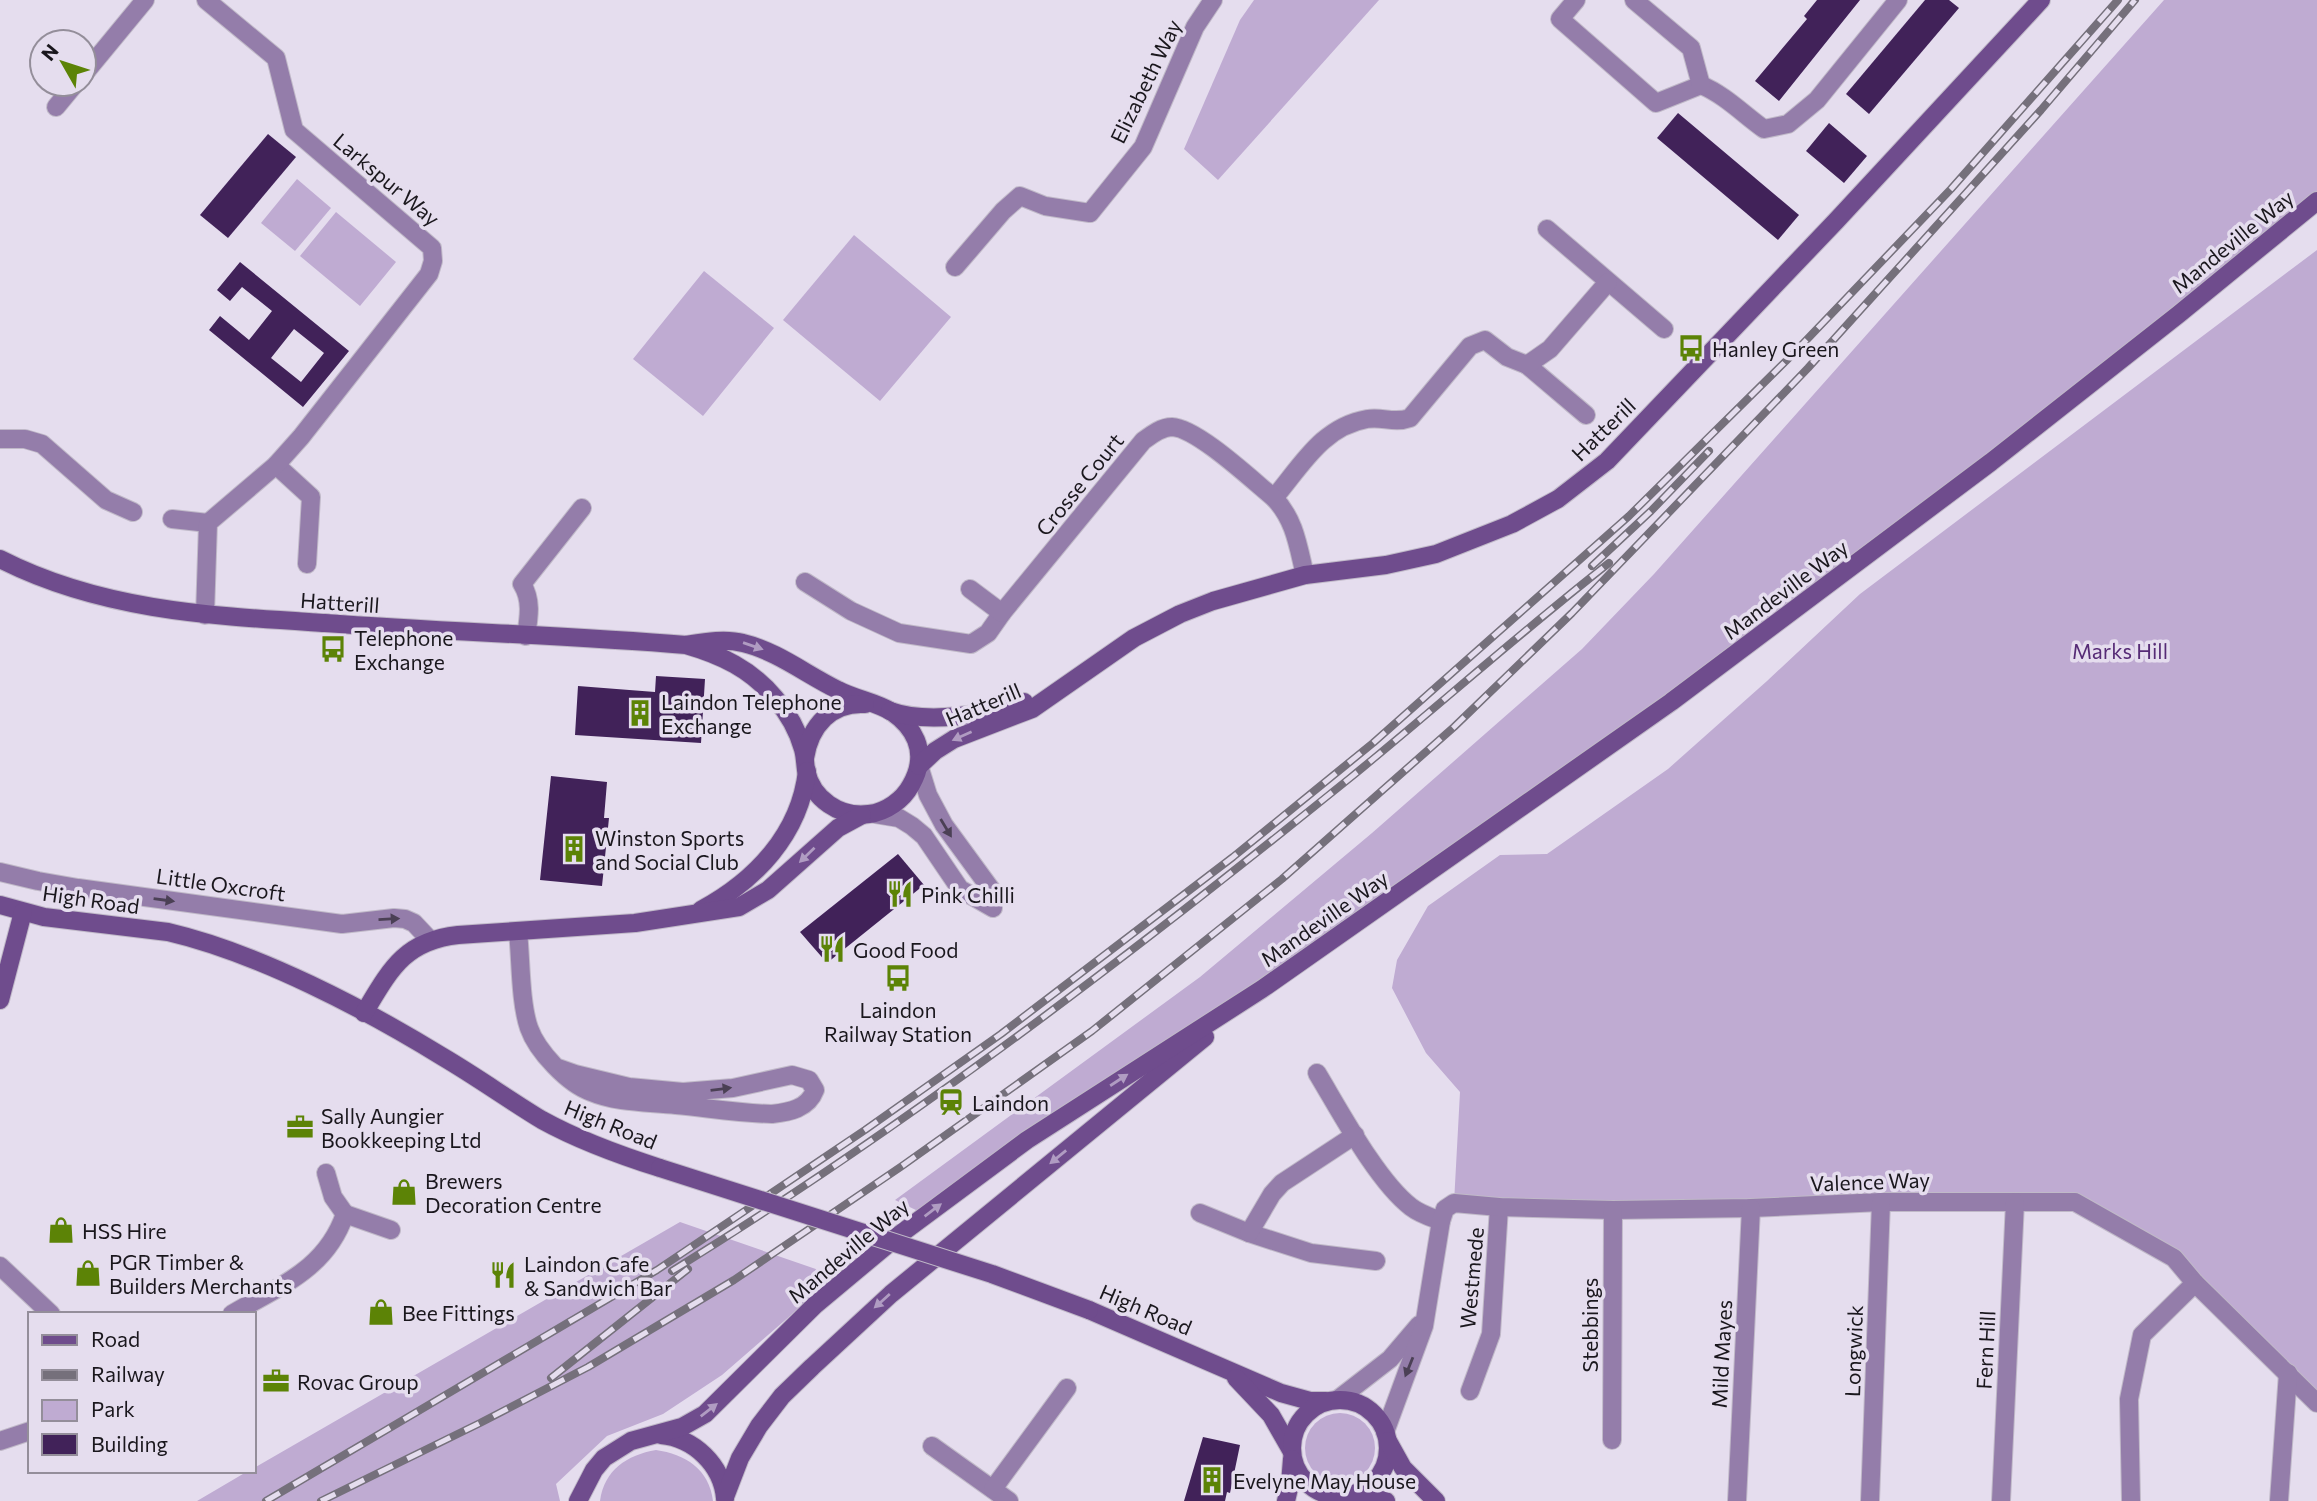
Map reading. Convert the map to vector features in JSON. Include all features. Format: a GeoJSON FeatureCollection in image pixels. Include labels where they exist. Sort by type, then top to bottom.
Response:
{"type":"FeatureCollection","features":[{"type":"Feature","properties":{"kind":"street"},"geometry":{"type":"LineString","coordinates":[[98,57],[145,0]]}},
{"type":"Feature","properties":{"kind":"street","name":"Larkspur Way"},"geometry":{"type":"LineString","coordinates":[[206,0],[276,58],[294,130],[432,248],[433,261],[429,274],[276,465],[208,523]]}},
{"type":"Feature","properties":{"kind":"street","name":"Elizabeth Way"},"geometry":{"type":"LineString","coordinates":[[955,267],[1003,211],[1020,196],[1045,206],[1090,213],[1143,146],[1195,27],[1213,0]]}},
{"type":"Feature","properties":{"kind":"street"},"geometry":{"type":"LineString","coordinates":[[1576,0],[1560,19],[1656,103],[1701,85],[1718,92],[1743,115],[1765,129],[1788,124],[1817,100],[1898,0]]}},
{"type":"Feature","properties":{"kind":"street"},"geometry":{"type":"LineString","coordinates":[[1634,0],[1691,48],[1701,85]]}},
{"type":"Feature","properties":{"kind":"street","name":"Hatterill"},"geometry":{"type":"LineString","coordinates":[[919,766],[935,751],[954,739],[1021,715],[1133,638],[1180,614],[1213,601],[1305,575],[1386,565],[1448,549],[1513,524],[1558,499],[1607,461],[1846,211],[2041,0]]}},
{"type":"Feature","properties":{"kind":"street"},"geometry":{"type":"LineString","coordinates":[[56,107],[63,98]]}},
{"type":"Feature","properties":{"kind":"street","name":"Mandeville Way"},"geometry":{"type":"LineString","coordinates":[[578,1501],[587,1492],[594,1470],[611,1453],[631,1441],[682,1427],[705,1414],[836,1286],[899,1235],[1067,1113],[1262,989],[1591,759],[1816,595],[2081,392],[2317,201]]}},
{"type":"Feature","properties":{"kind":"street"},"geometry":{"type":"LineString","coordinates":[[1546,229],[1664,328]]}},
{"type":"Feature","properties":{"kind":"street"},"geometry":{"type":"LineString","coordinates":[[1527,365],[1550,349],[1608,282]]}},
{"type":"Feature","properties":{"kind":"street"},"geometry":{"type":"LineString","coordinates":[[1275,498],[1325,437],[1347,423],[1372,418],[1398,422],[1410,418],[1470,346],[1485,340],[1507,357],[1527,365],[1586,415]]}},
{"type":"Feature","properties":{"kind":"street","name":"Crosse Court"},"geometry":{"type":"LineString","coordinates":[[805,583],[851,611],[899,633],[971,644],[988,633],[1133,453],[1155,432],[1170,427],[1191,432],[1275,498],[1286,510],[1295,530],[1305,575]]}},
{"type":"Feature","properties":{"kind":"street"},"geometry":{"type":"LineString","coordinates":[[0,439],[25,439],[42,444],[106,500],[132,512]]}},
{"type":"Feature","properties":{"kind":"street"},"geometry":{"type":"LineString","coordinates":[[276,465],[311,497],[307,564]]}},
{"type":"Feature","properties":{"kind":"street"},"geometry":{"type":"LineString","coordinates":[[526,636],[530,611],[527,592],[522,584],[582,508]]}},
{"type":"Feature","properties":{"kind":"street"},"geometry":{"type":"LineString","coordinates":[[172,519],[208,523],[205,615]]}},
{"type":"Feature","properties":{"kind":"street","name":"Hatterill"},"geometry":{"type":"LineString","coordinates":[[0,559],[54,583],[88,594],[145,607],[205,615],[686,645],[741,642],[899,718],[912,733],[919,748],[919,766],[911,787],[904,796],[885,810],[868,814],[845,813],[823,799],[815,790],[803,747],[786,714],[756,678],[726,659],[686,645]]}},
{"type":"Feature","properties":{"kind":"street"},"geometry":{"type":"LineString","coordinates":[[970,589],[1002,613]]}},
{"type":"Feature","properties":{"kind":"street","name":"Hatterill"},"geometry":{"type":"LineString","coordinates":[[806,764],[812,733],[830,713],[851,704],[936,717],[960,716],[1016,706],[1066,684]]}},
{"type":"Feature","properties":{"kind":"street"},"geometry":{"type":"LineString","coordinates":[[692,915],[736,887],[772,854],[803,797],[806,764]]}},
{"type":"Feature","properties":{"kind":"street"},"geometry":{"type":"LineString","coordinates":[[365,1013],[396,965],[429,939],[635,923],[724,910],[748,903],[768,890],[825,837],[868,814],[899,818],[912,826],[924,836],[960,889],[993,908],[993,892],[944,825],[928,795],[919,766]]}},
{"type":"Feature","properties":{"kind":"street","name":"Little Oxcroft"},"geometry":{"type":"LineString","coordinates":[[0,872],[78,888],[342,924],[405,919],[414,923],[429,939]]}},
{"type":"Feature","properties":{"kind":"street","name":"High Road"},"geometry":{"type":"LineString","coordinates":[[0,905],[63,920],[125,926],[188,937],[272,969],[365,1013],[441,1056],[543,1121],[618,1155],[980,1270],[1090,1310],[1290,1396],[1317,1402],[1333,1400]]}},
{"type":"Feature","properties":{"kind":"street"},"geometry":{"type":"LineString","coordinates":[[0,1000],[23,912]]}},
{"type":"Feature","properties":{"kind":"street"},"geometry":{"type":"LineString","coordinates":[[518,932],[529,1028],[541,1050],[558,1068],[582,1087],[601,1096],[743,1113],[788,1112],[807,1103],[815,1090],[808,1080],[792,1075],[704,1091],[662,1091],[598,1080],[558,1068]]}},
{"type":"Feature","properties":{"kind":"street","name":"Mandeville Way"},"geometry":{"type":"LineString","coordinates":[[725,1499],[740,1458],[759,1426],[787,1391],[831,1349],[925,1265],[1262,989]]}},
{"type":"Feature","properties":{"kind":"street"},"geometry":{"type":"LineString","coordinates":[[1317,1073],[1355,1135],[1402,1200],[1413,1209],[1441,1221],[1429,1303],[1419,1342],[1386,1437],[1387,1456],[1379,1476],[1369,1486],[1345,1497]]}},
{"type":"Feature","properties":{"kind":"street"},"geometry":{"type":"LineString","coordinates":[[1249,1233],[1272,1194],[1282,1183],[1355,1135]]}},
{"type":"Feature","properties":{"kind":"street"},"geometry":{"type":"LineString","coordinates":[[326,1173],[333,1198],[345,1214],[391,1230]]}},
{"type":"Feature","properties":{"kind":"street","name":"Valence Way"},"geometry":{"type":"LineString","coordinates":[[1441,1221],[1445,1209],[1454,1203],[1613,1210],[1751,1208],[1881,1202],[2075,1202],[2174,1258],[2195,1283],[2317,1403]]}},
{"type":"Feature","properties":{"kind":"street","name":"Longwick"},"geometry":{"type":"LineString","coordinates":[[1870,1501],[1881,1202]]}},
{"type":"Feature","properties":{"kind":"street","name":"Fern Hill"},"geometry":{"type":"LineString","coordinates":[[2001,1501],[2015,1202]]}},
{"type":"Feature","properties":{"kind":"street","name":"Westmede"},"geometry":{"type":"LineString","coordinates":[[1470,1391],[1491,1334],[1499,1207]]}},
{"type":"Feature","properties":{"kind":"street","name":"Mild Mayes"},"geometry":{"type":"LineString","coordinates":[[1737,1501],[1751,1208]]}},
{"type":"Feature","properties":{"kind":"street","name":"Stebbings"},"geometry":{"type":"LineString","coordinates":[[1612,1440],[1613,1210]]}},
{"type":"Feature","properties":{"kind":"street"},"geometry":{"type":"LineString","coordinates":[[1200,1213],[1249,1233],[1311,1253],[1376,1261]]}},
{"type":"Feature","properties":{"kind":"street"},"geometry":{"type":"LineString","coordinates":[[235,1312],[301,1274],[321,1258],[340,1230],[345,1214]]}},
{"type":"Feature","properties":{"kind":"street"},"geometry":{"type":"LineString","coordinates":[[0,1266],[49,1312]]}},
{"type":"Feature","properties":{"kind":"street"},"geometry":{"type":"LineString","coordinates":[[2131,1501],[2129,1399],[2142,1335],[2195,1283]]}},
{"type":"Feature","properties":{"kind":"street"},"geometry":{"type":"LineString","coordinates":[[1286,1501],[1292,1476],[1293,1434],[1300,1420],[1312,1407],[1333,1400],[1398,1351],[1418,1327],[1429,1303]]}},
{"type":"Feature","properties":{"kind":"street","name":"High Road"},"geometry":{"type":"LineString","coordinates":[[1220,1365],[1264,1406],[1292,1455]]}},
{"type":"Feature","properties":{"kind":"street"},"geometry":{"type":"LineString","coordinates":[[2279,1501],[2288,1373]]}},
{"type":"Feature","properties":{"kind":"street"},"geometry":{"type":"LineString","coordinates":[[993,1489],[1067,1388]]}},
{"type":"Feature","properties":{"kind":"street"},"geometry":{"type":"LineString","coordinates":[[1333,1400],[1356,1403],[1370,1411],[1377,1418],[1403,1468],[1436,1501]]}},
{"type":"Feature","properties":{"kind":"street"},"geometry":{"type":"LineString","coordinates":[[0,1441],[28,1432]]}},
{"type":"Feature","properties":{"kind":"street","name":"Mandeville Way"},"geometry":{"type":"LineString","coordinates":[[647,1436],[673,1436],[698,1450],[716,1469],[725,1499]]}},
{"type":"Feature","properties":{"kind":"street"},"geometry":{"type":"LineString","coordinates":[[932,1446],[1010,1501]]}},
{"type":"Feature","properties":{"kind":"street"},"geometry":{"type":"LineString","coordinates":[[1292,1455],[1300,1475],[1316,1490],[1328,1495],[1386,1501]]}},
{"type":"Feature","properties":{"kind":"green space"},"geometry":{"type":"Polygon","coordinates":[[[1254,0],[1379,0],[1218,180],[1184,149],[1240,20],[1254,0]]]}},
{"type":"Feature","properties":{"kind":"green space"},"geometry":{"type":"Polygon","coordinates":[[[2164,0],[2317,0],[2317,201],[1591,759],[918,1211],[895,1200],[1200,977],[1372,833],[1582,649],[1654,574],[2164,0]]]}},
{"type":"Feature","properties":{"kind":"green space"},"geometry":{"type":"Polygon","coordinates":[[[297,179],[331,208],[295,251],[261,223],[297,179]]]}},
{"type":"Feature","properties":{"kind":"green space"},"geometry":{"type":"Polygon","coordinates":[[[336,212],[396,262],[360,306],[300,256],[336,212]]]}},
{"type":"Feature","properties":{"kind":"green space"},"geometry":{"type":"Polygon","coordinates":[[[854,235],[951,317],[880,401],[783,320],[854,235]]]}},
{"type":"Feature","properties":{"kind":"green space","name":"Marks Hill"},"geometry":{"type":"Polygon","coordinates":[[[2317,250],[2317,1400],[2174,1258],[2075,1202],[1454,1203],[1460,1092],[1426,1053],[1392,988],[1397,960],[1428,906],[1500,855],[1547,854],[1668,769],[1860,594],[2317,250]]]}},
{"type":"Feature","properties":{"kind":"green space"},"geometry":{"type":"Polygon","coordinates":[[[704,271],[774,328],[703,416],[633,359],[704,271]]]}},
{"type":"Feature","properties":{"kind":"green space"},"geometry":{"type":"Polygon","coordinates":[[[680,1222],[836,1276],[722,1375],[663,1414],[607,1436],[556,1484],[560,1501],[197,1501],[245,1473],[256,1473],[256,1467],[680,1222]]]}},
{"type":"Feature","properties":{"kind":"green space"},"geometry":{"type":"Polygon","coordinates":[[[1340,1413],[1359,1419],[1369,1429],[1375,1448],[1369,1467],[1359,1477],[1340,1483],[1321,1477],[1311,1467],[1305,1448],[1311,1429],[1321,1419],[1340,1413]]]}},
{"type":"Feature","properties":{"kind":"green space"},"geometry":{"type":"Polygon","coordinates":[[[656,1450],[677,1455],[694,1465],[706,1480],[713,1501],[600,1501],[606,1481],[619,1466],[645,1452],[656,1450]]]}},
{"type":"Feature","properties":{"kind":"building"},"geometry":{"type":"Polygon","coordinates":[[[1817,0],[1860,0],[1779,101],[1755,81],[1807,19],[1804,16],[1817,0]]]}},
{"type":"Feature","properties":{"kind":"building"},"geometry":{"type":"Polygon","coordinates":[[[1925,0],[1949,0],[1959,8],[1869,114],[1846,94],[1925,0]]]}},
{"type":"Feature","properties":{"kind":"building"},"geometry":{"type":"Polygon","coordinates":[[[1678,113],[1799,215],[1778,240],[1657,138],[1678,113]]]}},
{"type":"Feature","properties":{"kind":"building"},"geometry":{"type":"Polygon","coordinates":[[[1829,123],[1867,156],[1844,183],[1806,151],[1829,123]]]}},
{"type":"Feature","properties":{"kind":"building"},"geometry":{"type":"Polygon","coordinates":[[[268,134],[296,157],[228,238],[200,215],[268,134]]]}},
{"type":"Feature","properties":{"kind":"building"},"geometry":{"type":"Polygon","coordinates":[[[240,262],[349,351],[303,407],[209,330],[220,316],[249,340],[272,311],[242,287],[230,301],[217,290],[240,262]],[[294,329],[271,358],[301,382],[324,353],[294,329]]]}},
{"type":"Feature","properties":{"kind":"building","name":"Laindon Telephone Exchange"},"geometry":{"type":"Polygon","coordinates":[[[656,676],[705,679],[701,743],[575,735],[578,686],[655,692],[656,676]]]}},
{"type":"Feature","properties":{"kind":"building","name":"Winston Sports and Social Club"},"geometry":{"type":"Polygon","coordinates":[[[551,776],[607,782],[604,818],[609,818],[602,886],[540,880],[551,776]]]}},
{"type":"Feature","properties":{"kind":"building"},"geometry":{"type":"Polygon","coordinates":[[[898,854],[924,885],[827,963],[800,932],[898,854]]]}},
{"type":"Feature","properties":{"kind":"building","name":"Evelyne May House"},"geometry":{"type":"Polygon","coordinates":[[[1203,1437],[1240,1445],[1230,1493],[1227,1492],[1225,1501],[1184,1501],[1203,1437]]]}},
{"type":"Feature","properties":{"kind":"railway"},"geometry":{"type":"LineString","coordinates":[[266,1501],[657,1270],[865,1130],[1001,1034],[1233,857],[1373,743],[1629,516],[1793,354],[1951,189],[2118,0]]}},
{"type":"Feature","properties":{"kind":"railway"},"geometry":{"type":"LineString","coordinates":[[321,1501],[588,1367],[734,1280],[902,1166],[1092,1031],[1282,879],[1454,727],[1572,613],[1808,368],[2041,110],[2135,0]]}},
{"type":"Feature","properties":{"kind":"railway"},"geometry":{"type":"LineString","coordinates":[[1592,566],[1651,511],[1709,451]]}},
{"type":"Feature","properties":{"kind":"railway"},"geometry":{"type":"LineString","coordinates":[[672,1271],[848,1157],[1103,972],[1350,778],[1609,563]]}},
{"type":"Feature","properties":{"kind":"railway"},"geometry":{"type":"LineString","coordinates":[[551,1378],[688,1269]]}},
{"type":"Feature","properties":{"kind":"place","name":"Hanley Green"},"geometry":{"type":"Point","coordinates":[1691,348]}},
{"type":"Feature","properties":{"kind":"place","name":"Telephone Exchange"},"geometry":{"type":"Point","coordinates":[333,649]}},
{"type":"Feature","properties":{"kind":"place","name":"Laindon Telephone Exchange"},"geometry":{"type":"Point","coordinates":[640,713]}},
{"type":"Feature","properties":{"kind":"place","name":"Winston Sports and Social Club"},"geometry":{"type":"Point","coordinates":[574,849]}},
{"type":"Feature","properties":{"kind":"place","name":"Pink Chilli"},"geometry":{"type":"Point","coordinates":[900,894]}},
{"type":"Feature","properties":{"kind":"place","name":"Good Food"},"geometry":{"type":"Point","coordinates":[832,949]}},
{"type":"Feature","properties":{"kind":"place","name":"Laindon Railway Station"},"geometry":{"type":"Point","coordinates":[898,978]}},
{"type":"Feature","properties":{"kind":"place","name":"Laindon"},"geometry":{"type":"Point","coordinates":[951,1102]}},
{"type":"Feature","properties":{"kind":"place","name":"Sally Aungier Bookkeeping Ltd"},"geometry":{"type":"Point","coordinates":[300,1127]}},
{"type":"Feature","properties":{"kind":"place","name":"Brewers Decoration Centre"},"geometry":{"type":"Point","coordinates":[404,1192]}},
{"type":"Feature","properties":{"kind":"place","name":"HSS Hire"},"geometry":{"type":"Point","coordinates":[61,1230]}},
{"type":"Feature","properties":{"kind":"place","name":"PGR Timber & Builders Merchants"},"geometry":{"type":"Point","coordinates":[88,1273]}},
{"type":"Feature","properties":{"kind":"place","name":"Laindon Cafe & Sandwich Bar"},"geometry":{"type":"Point","coordinates":[503,1275]}},
{"type":"Feature","properties":{"kind":"place","name":"Bee Fittings"},"geometry":{"type":"Point","coordinates":[381,1312]}},
{"type":"Feature","properties":{"kind":"place","name":"Rovac Group"},"geometry":{"type":"Point","coordinates":[276,1381]}},
{"type":"Feature","properties":{"kind":"place","name":"Evelyne May House"},"geometry":{"type":"Point","coordinates":[1212,1480]}}]}
